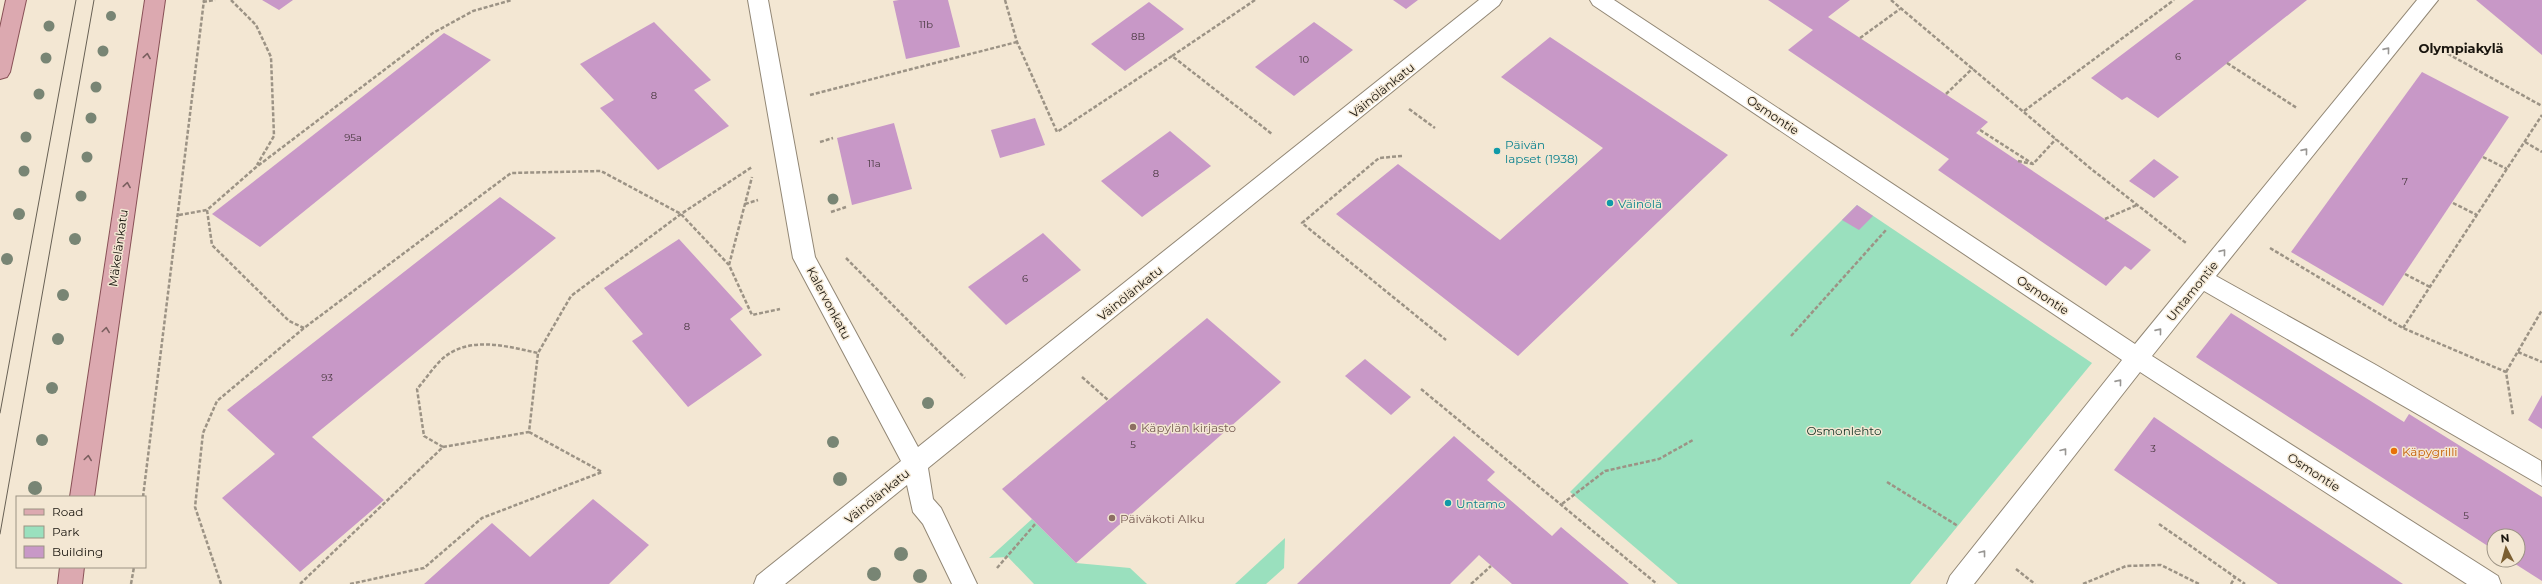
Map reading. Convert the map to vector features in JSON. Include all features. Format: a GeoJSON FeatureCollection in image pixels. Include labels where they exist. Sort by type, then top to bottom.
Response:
{"type":"FeatureCollection","features":[{"type":"Feature","properties":{"kind":"main road"},"geometry":{"type":"LineString","coordinates":[[0,72],[16,0]]}},
{"type":"Feature","properties":{"kind":"main road","name":"Mäkelänkatu"},"geometry":{"type":"LineString","coordinates":[[82,496],[155,0]]}},
{"type":"Feature","properties":{"kind":"main road"},"geometry":{"type":"LineString","coordinates":[[70,584],[72,568]]}},
{"type":"Feature","properties":{"kind":"street","name":"Kalervonkatu"},"geometry":{"type":"LineString","coordinates":[[758,0],[804,258],[915,465],[922,504],[932,516],[965,584]]}},
{"type":"Feature","properties":{"kind":"street","name":"Väinölänkatu"},"geometry":{"type":"LineString","coordinates":[[766,584],[1492,0]]}},
{"type":"Feature","properties":{"kind":"street","name":"Osmontie"},"geometry":{"type":"LineString","coordinates":[[1600,0],[2137,358],[2489,584]]}},
{"type":"Feature","properties":{"kind":"street","name":"Untamontie"},"geometry":{"type":"LineString","coordinates":[[1959,584],[2137,358],[2428,0]]}},
{"type":"Feature","properties":{"kind":"street"},"geometry":{"type":"LineString","coordinates":[[2208,271],[2469,431],[2503,449],[2542,475]]}},
{"type":"Feature","properties":{"kind":"path"},"geometry":{"type":"LineString","coordinates":[[143,496],[179,215],[204,1],[215,0]]}},
{"type":"Feature","properties":{"kind":"path"},"geometry":{"type":"LineString","coordinates":[[231,0],[256,25],[271,57],[274,136],[255,168]]}},
{"type":"Feature","properties":{"kind":"path"},"geometry":{"type":"LineString","coordinates":[[179,215],[207,210],[255,168],[433,33],[473,11],[512,0]]}},
{"type":"Feature","properties":{"kind":"path"},"geometry":{"type":"LineString","coordinates":[[1005,0],[1017,42],[1057,132],[1255,0]]}},
{"type":"Feature","properties":{"kind":"path"},"geometry":{"type":"LineString","coordinates":[[1891,0],[2120,193],[2138,205],[2193,249],[2208,271]]}},
{"type":"Feature","properties":{"kind":"path"},"geometry":{"type":"LineString","coordinates":[[2024,111],[2174,0]]}},
{"type":"Feature","properties":{"kind":"path"},"geometry":{"type":"LineString","coordinates":[[1860,38],[1900,9]]}},
{"type":"Feature","properties":{"kind":"path"},"geometry":{"type":"LineString","coordinates":[[809,96],[1017,42]]}},
{"type":"Feature","properties":{"kind":"path"},"geometry":{"type":"LineString","coordinates":[[2431,45],[2542,106]]}},
{"type":"Feature","properties":{"kind":"path"},"geometry":{"type":"LineString","coordinates":[[1172,56],[1271,133]]}},
{"type":"Feature","properties":{"kind":"path"},"geometry":{"type":"LineString","coordinates":[[2227,63],[2302,112]]}},
{"type":"Feature","properties":{"kind":"path"},"geometry":{"type":"LineString","coordinates":[[1946,94],[1973,68]]}},
{"type":"Feature","properties":{"kind":"path"},"geometry":{"type":"LineString","coordinates":[[1404,105],[1435,128]]}},
{"type":"Feature","properties":{"kind":"path"},"geometry":{"type":"LineString","coordinates":[[2403,328],[2542,115]]}},
{"type":"Feature","properties":{"kind":"path"},"geometry":{"type":"LineString","coordinates":[[1980,130],[2033,164]]}},
{"type":"Feature","properties":{"kind":"path"},"geometry":{"type":"LineString","coordinates":[[2033,164],[2056,139]]}},
{"type":"Feature","properties":{"kind":"path"},"geometry":{"type":"LineString","coordinates":[[2525,142],[2542,152]]}},
{"type":"Feature","properties":{"kind":"path"},"geometry":{"type":"LineString","coordinates":[[1402,156],[1379,158],[1302,223],[1446,340]]}},
{"type":"Feature","properties":{"kind":"path"},"geometry":{"type":"LineString","coordinates":[[2484,157],[2507,169]]}},
{"type":"Feature","properties":{"kind":"path"},"geometry":{"type":"LineString","coordinates":[[2018,161],[2033,164]]}},
{"type":"Feature","properties":{"kind":"path"},"geometry":{"type":"LineString","coordinates":[[528,432],[538,353],[571,296],[681,214],[756,164],[729,265]]}},
{"type":"Feature","properties":{"kind":"path"},"geometry":{"type":"LineString","coordinates":[[221,584],[195,507],[203,433],[217,401],[304,328],[511,173],[601,171],[681,214],[729,265],[752,315],[780,309]]}},
{"type":"Feature","properties":{"kind":"path"},"geometry":{"type":"LineString","coordinates":[[2452,203],[2477,215]]}},
{"type":"Feature","properties":{"kind":"path"},"geometry":{"type":"LineString","coordinates":[[1791,336],[1909,205]]}},
{"type":"Feature","properties":{"kind":"path"},"geometry":{"type":"LineString","coordinates":[[2105,219],[2138,205]]}},
{"type":"Feature","properties":{"kind":"path"},"geometry":{"type":"LineString","coordinates":[[831,212],[846,207]]}},
{"type":"Feature","properties":{"kind":"path"},"geometry":{"type":"LineString","coordinates":[[207,210],[212,246],[289,321],[304,328]]}},
{"type":"Feature","properties":{"kind":"path"},"geometry":{"type":"LineString","coordinates":[[2241,230],[2403,328],[2506,372]]}},
{"type":"Feature","properties":{"kind":"path"},"geometry":{"type":"LineString","coordinates":[[843,255],[968,381]]}},
{"type":"Feature","properties":{"kind":"path"},"geometry":{"type":"LineString","coordinates":[[2405,274],[2430,287]]}},
{"type":"Feature","properties":{"kind":"path"},"geometry":{"type":"LineString","coordinates":[[2503,449],[2515,428],[2506,372],[2542,310]]}},
{"type":"Feature","properties":{"kind":"path"},"geometry":{"type":"LineString","coordinates":[[443,447],[424,436],[417,389],[442,359],[461,347],[490,343],[538,353]]}},
{"type":"Feature","properties":{"kind":"path"},"geometry":{"type":"LineString","coordinates":[[2518,352],[2542,362]]}},
{"type":"Feature","properties":{"kind":"path"},"geometry":{"type":"LineString","coordinates":[[1082,377],[1108,400]]}},
{"type":"Feature","properties":{"kind":"path"},"geometry":{"type":"LineString","coordinates":[[1421,389],[1657,584]]}},
{"type":"Feature","properties":{"kind":"path"},"geometry":{"type":"LineString","coordinates":[[300,584],[443,447],[528,432],[602,472],[482,518],[424,568],[350,584]]}},
{"type":"Feature","properties":{"kind":"path"},"geometry":{"type":"LineString","coordinates":[[1562,504],[1606,471],[1659,459],[1693,440]]}},
{"type":"Feature","properties":{"kind":"path"},"geometry":{"type":"LineString","coordinates":[[1887,482],[1960,527]]}},
{"type":"Feature","properties":{"kind":"path"},"geometry":{"type":"LineString","coordinates":[[996,570],[1036,523]]}},
{"type":"Feature","properties":{"kind":"path"},"geometry":{"type":"LineString","coordinates":[[2159,524],[2245,584]]}},
{"type":"Feature","properties":{"kind":"path"},"geometry":{"type":"LineString","coordinates":[[2083,584],[2126,566],[2161,565],[2199,584]]}},
{"type":"Feature","properties":{"kind":"path"},"geometry":{"type":"LineString","coordinates":[[1472,584],[1491,566]]}},
{"type":"Feature","properties":{"kind":"path"},"geometry":{"type":"LineString","coordinates":[[131,584],[134,568]]}},
{"type":"Feature","properties":{"kind":"path"},"geometry":{"type":"LineString","coordinates":[[2014,568],[2035,584]]}},
{"type":"Feature","properties":{"kind":"path"},"geometry":{"type":"LineString","coordinates":[[2231,584],[2235,577]]}},
{"type":"Feature","properties":{"kind":"green space","name":"Osmonlehto"},"geometry":{"type":"Polygon","coordinates":[[[1857,205],[2092,363],[1910,584],[1678,584],[1570,492],[1857,205]]]}},
{"type":"Feature","properties":{"kind":"green space"},"geometry":{"type":"Polygon","coordinates":[[[1032,519],[1076,563],[1130,568],[1147,584],[1034,584],[1008,557],[989,558],[1032,519]]]}},
{"type":"Feature","properties":{"kind":"green space"},"geometry":{"type":"Polygon","coordinates":[[[1285,538],[1284,568],[1266,584],[1235,584],[1285,538]]]}},
{"type":"Feature","properties":{"kind":"building"},"geometry":{"type":"Polygon","coordinates":[[[262,0],[293,0],[279,10],[262,0]]]}},
{"type":"Feature","properties":{"kind":"building"},"geometry":{"type":"Polygon","coordinates":[[[948,0],[960,47],[906,59],[893,1],[948,0]]]}},
{"type":"Feature","properties":{"kind":"building"},"geometry":{"type":"Polygon","coordinates":[[[1393,0],[1418,0],[1406,9],[1393,0]]]}},
{"type":"Feature","properties":{"kind":"building"},"geometry":{"type":"Polygon","coordinates":[[[1768,0],[1850,0],[1828,17],[1988,122],[1976,133],[2151,250],[2131,270],[2125,266],[2106,286],[1938,170],[1949,159],[1788,50],[1813,30],[1768,0]]]}},
{"type":"Feature","properties":{"kind":"building"},"geometry":{"type":"Polygon","coordinates":[[[2194,0],[2307,0],[2158,118],[2127,97],[2122,100],[2091,78],[2194,0]]]}},
{"type":"Feature","properties":{"kind":"building"},"geometry":{"type":"Polygon","coordinates":[[[2476,0],[2542,0],[2542,55],[2476,0]]]}},
{"type":"Feature","properties":{"kind":"building"},"geometry":{"type":"Polygon","coordinates":[[[1149,2],[1184,29],[1125,71],[1091,44],[1149,2]]]}},
{"type":"Feature","properties":{"kind":"building"},"geometry":{"type":"Polygon","coordinates":[[[654,22],[711,80],[694,90],[729,126],[658,170],[600,108],[614,100],[580,64],[654,22]]]}},
{"type":"Feature","properties":{"kind":"building"},"geometry":{"type":"Polygon","coordinates":[[[1314,22],[1353,50],[1294,96],[1255,67],[1314,22]]]}},
{"type":"Feature","properties":{"kind":"building"},"geometry":{"type":"Polygon","coordinates":[[[444,33],[491,60],[260,247],[212,214],[444,33]]]}},
{"type":"Feature","properties":{"kind":"building","name":"Väinölä"},"geometry":{"type":"Polygon","coordinates":[[[1550,37],[1728,155],[1518,356],[1336,214],[1398,164],[1500,240],[1603,148],[1501,77],[1550,37]]]}},
{"type":"Feature","properties":{"kind":"building"},"geometry":{"type":"Polygon","coordinates":[[[2422,72],[2509,117],[2383,306],[2291,252],[2422,72]]]}},
{"type":"Feature","properties":{"kind":"building"},"geometry":{"type":"Polygon","coordinates":[[[1035,118],[1045,145],[1000,158],[991,130],[1035,118]]]}},
{"type":"Feature","properties":{"kind":"building"},"geometry":{"type":"Polygon","coordinates":[[[894,123],[912,189],[852,205],[837,138],[894,123]]]}},
{"type":"Feature","properties":{"kind":"building"},"geometry":{"type":"Polygon","coordinates":[[[1170,131],[1211,166],[1142,217],[1101,181],[1170,131]]]}},
{"type":"Feature","properties":{"kind":"building"},"geometry":{"type":"Polygon","coordinates":[[[2154,159],[2179,177],[2154,198],[2129,181],[2154,159]]]}},
{"type":"Feature","properties":{"kind":"building"},"geometry":{"type":"Polygon","coordinates":[[[500,197],[556,238],[312,437],[384,500],[300,572],[222,498],[275,454],[227,410],[500,197]]]}},
{"type":"Feature","properties":{"kind":"building"},"geometry":{"type":"Polygon","coordinates":[[[1857,205],[1873,216],[1859,230],[1842,220],[1857,205]]]}},
{"type":"Feature","properties":{"kind":"building"},"geometry":{"type":"Polygon","coordinates":[[[1043,233],[1081,270],[1006,325],[968,287],[1043,233]]]}},
{"type":"Feature","properties":{"kind":"building"},"geometry":{"type":"Polygon","coordinates":[[[679,239],[743,309],[730,319],[762,355],[688,407],[632,341],[643,334],[604,288],[679,239]]]}},
{"type":"Feature","properties":{"kind":"building"},"geometry":{"type":"Polygon","coordinates":[[[2231,313],[2404,422],[2409,414],[2542,497],[2542,581],[2522,568],[2526,568],[2526,528],[2486,528],[2486,545],[2196,357],[2231,313]]]}},
{"type":"Feature","properties":{"kind":"building"},"geometry":{"type":"Polygon","coordinates":[[[1207,318],[1281,382],[1076,563],[1002,489],[1207,318]]]}},
{"type":"Feature","properties":{"kind":"building"},"geometry":{"type":"Polygon","coordinates":[[[1365,359],[1411,397],[1391,415],[1345,376],[1365,359]]]}},
{"type":"Feature","properties":{"kind":"building"},"geometry":{"type":"Polygon","coordinates":[[[2542,395],[2542,429],[2528,420],[2542,395]]]}},
{"type":"Feature","properties":{"kind":"building"},"geometry":{"type":"Polygon","coordinates":[[[2154,417],[2403,584],[2278,584],[2114,470],[2154,417]]]}},
{"type":"Feature","properties":{"kind":"building","name":"Untamo"},"geometry":{"type":"Polygon","coordinates":[[[1454,436],[1495,472],[1487,480],[1552,536],[1561,527],[1629,584],[1512,584],[1479,555],[1450,584],[1297,584],[1454,436]]]}},
{"type":"Feature","properties":{"kind":"building"},"geometry":{"type":"Polygon","coordinates":[[[593,499],[649,545],[609,584],[424,584],[492,523],[530,557],[593,499]]]}},
{"type":"Feature","properties":{"kind":"tram line"},"geometry":{"type":"LineString","coordinates":[[0,413],[76,0]]}},
{"type":"Feature","properties":{"kind":"tram line"},"geometry":{"type":"LineString","coordinates":[[0,534],[94,0]]}},
{"type":"Feature","properties":{"kind":"place","name":"Päivän lapset (1938)"},"geometry":{"type":"Point","coordinates":[1497,151]}},
{"type":"Feature","properties":{"kind":"place","name":"Väinölä"},"geometry":{"type":"Point","coordinates":[1610,203]}},
{"type":"Feature","properties":{"kind":"place","name":"Käpylän kirjasto"},"geometry":{"type":"Point","coordinates":[1133,427]}},
{"type":"Feature","properties":{"kind":"place","name":"Käpygrilli"},"geometry":{"type":"Point","coordinates":[2394,451]}},
{"type":"Feature","properties":{"kind":"place","name":"Untamo"},"geometry":{"type":"Point","coordinates":[1448,503]}},
{"type":"Feature","properties":{"kind":"place","name":"Päiväkoti Alku"},"geometry":{"type":"Point","coordinates":[1112,518]}},
{"type":"Feature","properties":{"kind":"district","name":"Olympiakylä"},"geometry":{"type":"Point","coordinates":[2461,48]}}]}
